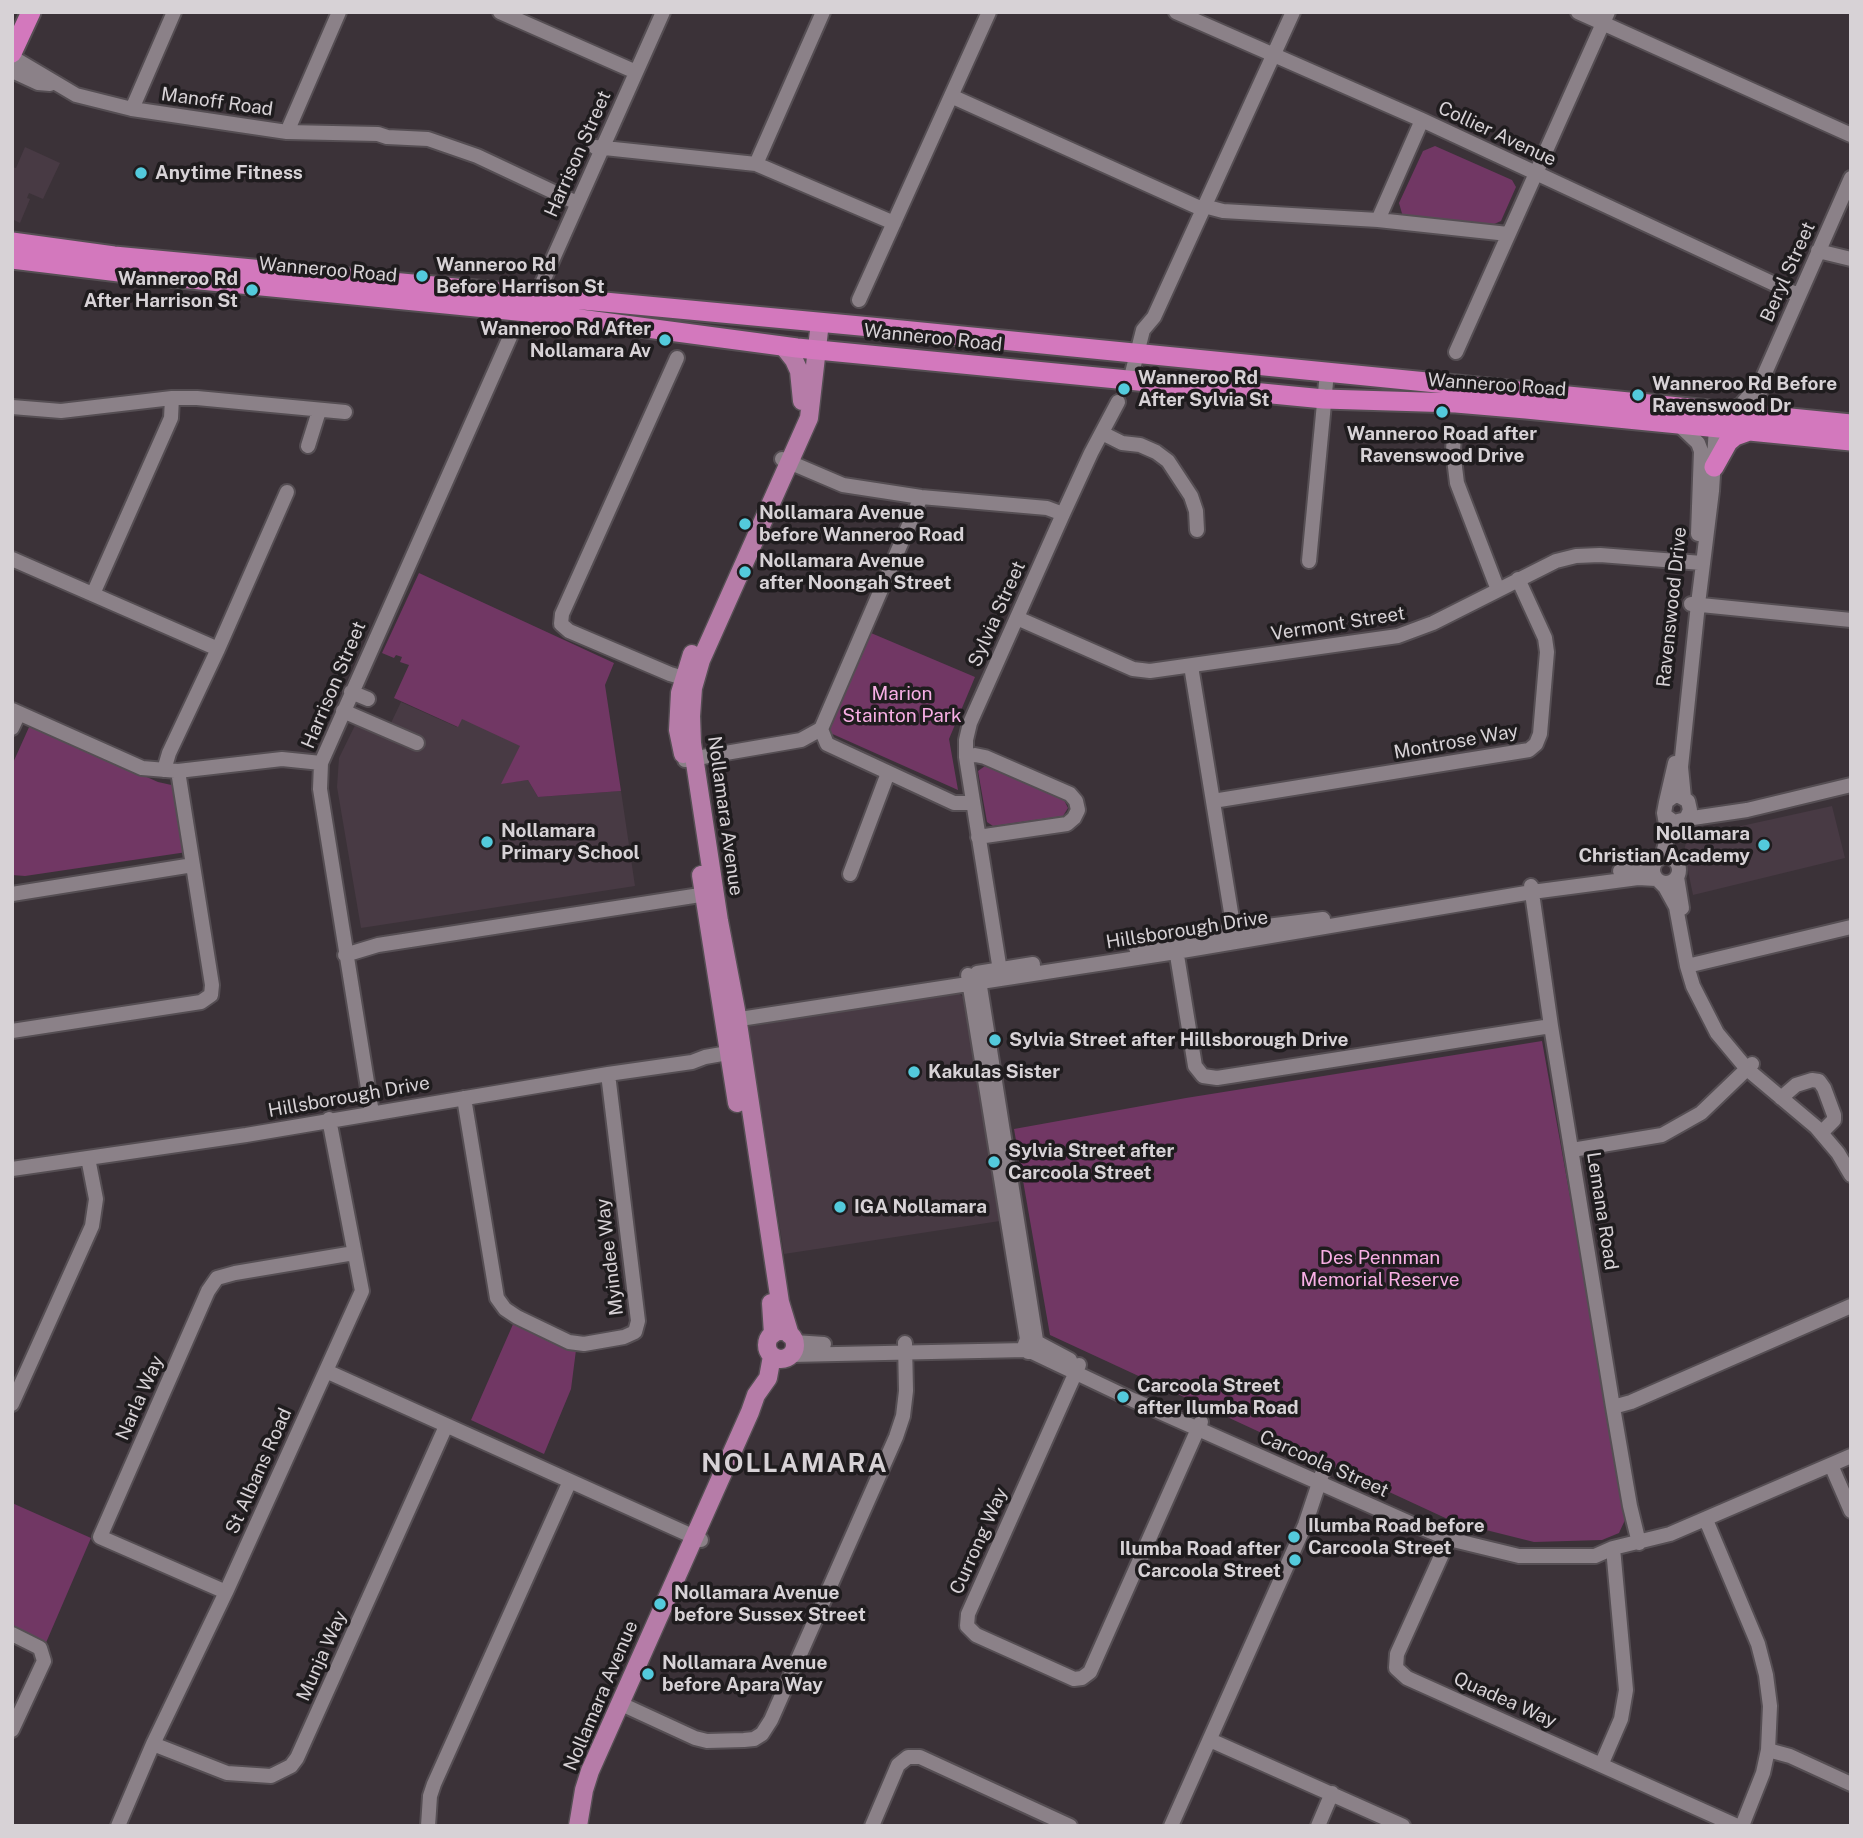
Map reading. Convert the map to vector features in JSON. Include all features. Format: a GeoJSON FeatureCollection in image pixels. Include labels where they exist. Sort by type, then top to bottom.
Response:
{"type":"FeatureCollection","features":[{"type":"Feature","properties":{"kind":"highway"},"geometry":{"type":"LineString","coordinates":[[12,55],[31,12]]}},
{"type":"Feature","properties":{"kind":"highway","name":"Wanneroo Road"},"geometry":{"type":"LineString","coordinates":[[12,242],[533,304],[813,350],[1324,399],[1456,404],[1716,427],[1756,423],[1851,424]]}},
{"type":"Feature","properties":{"kind":"highway","name":"Wanneroo Road"},"geometry":{"type":"LineString","coordinates":[[12,259],[119,272],[533,304],[817,322],[1729,411],[1756,423],[1851,441]]}},
{"type":"Feature","properties":{"kind":"highway"},"geometry":{"type":"LineString","coordinates":[[1714,467],[1728,442],[1756,423]]}},
{"type":"Feature","properties":{"kind":"main road","name":"Nollamara Avenue"},"geometry":{"type":"LineString","coordinates":[[786,460],[802,401],[817,322]]}},
{"type":"Feature","properties":{"kind":"main road"},"geometry":{"type":"LineString","coordinates":[[783,346],[799,371],[802,401]]}},
{"type":"Feature","properties":{"kind":"main road","name":"Nollamara Avenue"},"geometry":{"type":"LineString","coordinates":[[578,1826],[590,1771],[623,1705],[784,1347],[780,1302],[768,1251],[735,1056],[689,759],[678,730],[689,679],[701,660],[786,460],[809,418],[814,382],[813,350]]}},
{"type":"Feature","properties":{"kind":"main road"},"geometry":{"type":"LineString","coordinates":[[814,382],[826,362],[848,353]]}},
{"type":"Feature","properties":{"kind":"main road","name":"Nollamara Avenue"},"geometry":{"type":"LineString","coordinates":[[590,1826],[596,1784],[623,1705]]}},
{"type":"Feature","properties":{"kind":"street"},"geometry":{"type":"LineString","coordinates":[[132,109],[174,12]]}},
{"type":"Feature","properties":{"kind":"street"},"geometry":{"type":"LineString","coordinates":[[286,132],[339,12]]}},
{"type":"Feature","properties":{"kind":"street"},"geometry":{"type":"LineString","coordinates":[[500,12],[632,70]]}},
{"type":"Feature","properties":{"kind":"street","name":"Harrison Street"},"geometry":{"type":"LineString","coordinates":[[533,304],[575,197],[632,70],[654,12]]}},
{"type":"Feature","properties":{"kind":"street","name":"Harrison Street"},"geometry":{"type":"LineString","coordinates":[[632,70],[663,12]]}},
{"type":"Feature","properties":{"kind":"street"},"geometry":{"type":"LineString","coordinates":[[756,164],[823,12]]}},
{"type":"Feature","properties":{"kind":"street"},"geometry":{"type":"LineString","coordinates":[[859,300],[989,12]]}},
{"type":"Feature","properties":{"kind":"street","name":"Collier Avenue"},"geometry":{"type":"LineString","coordinates":[[1176,12],[1422,120],[1798,295]]}},
{"type":"Feature","properties":{"kind":"street"},"geometry":{"type":"LineString","coordinates":[[1134,381],[1143,330],[1154,317],[1293,12]]}},
{"type":"Feature","properties":{"kind":"street"},"geometry":{"type":"LineString","coordinates":[[1578,12],[1605,18],[1851,135]]}},
{"type":"Feature","properties":{"kind":"street"},"geometry":{"type":"LineString","coordinates":[[1456,352],[1605,18]]}},
{"type":"Feature","properties":{"kind":"street","name":"Manoff Road"},"geometry":{"type":"LineString","coordinates":[[12,55],[55,85],[76,95],[132,109],[286,132],[378,134],[389,131],[424,131],[444,136],[575,197]]}},
{"type":"Feature","properties":{"kind":"street","name":"Manoff Road"},"geometry":{"type":"LineString","coordinates":[[12,71],[38,83],[55,85]]}},
{"type":"Feature","properties":{"kind":"street"},"geometry":{"type":"LineString","coordinates":[[951,96],[1203,208],[1378,220],[1508,234]]}},
{"type":"Feature","properties":{"kind":"street"},"geometry":{"type":"LineString","coordinates":[[1378,220],[1422,120]]}},
{"type":"Feature","properties":{"kind":"street"},"geometry":{"type":"LineString","coordinates":[[598,148],[756,164],[894,223]]}},
{"type":"Feature","properties":{"kind":"street","name":"Beryl Street"},"geometry":{"type":"LineString","coordinates":[[1756,423],[1761,382],[1851,178]]}},
{"type":"Feature","properties":{"kind":"street"},"geometry":{"type":"LineString","coordinates":[[1818,251],[1851,259]]}},
{"type":"Feature","properties":{"kind":"street","name":"Harrison Street"},"geometry":{"type":"LineString","coordinates":[[372,1112],[320,789],[321,763],[510,337]]}},
{"type":"Feature","properties":{"kind":"street"},"geometry":{"type":"LineString","coordinates":[[677,358],[562,614],[561,624],[569,631],[689,679]]}},
{"type":"Feature","properties":{"kind":"street"},"geometry":{"type":"LineString","coordinates":[[1309,561],[1327,372]]}},
{"type":"Feature","properties":{"kind":"street","name":"Beryl Street"},"geometry":{"type":"LineString","coordinates":[[1729,411],[1741,405],[1761,382]]}},
{"type":"Feature","properties":{"kind":"street"},"geometry":{"type":"LineString","coordinates":[[93,594],[170,418],[172,398]]}},
{"type":"Feature","properties":{"kind":"street"},"geometry":{"type":"LineString","coordinates":[[12,407],[61,411],[172,398],[197,398],[345,412]]}},
{"type":"Feature","properties":{"kind":"street","name":"Sylvia Street"},"geometry":{"type":"LineString","coordinates":[[1001,974],[966,757],[966,740],[970,723],[1063,514],[1118,402]]}},
{"type":"Feature","properties":{"kind":"street"},"geometry":{"type":"LineString","coordinates":[[1653,404],[1702,417],[1716,427]]}},
{"type":"Feature","properties":{"kind":"street"},"geometry":{"type":"LineString","coordinates":[[308,446],[320,411]]}},
{"type":"Feature","properties":{"kind":"street","name":"Ravenswood Drive"},"geometry":{"type":"LineString","coordinates":[[1658,871],[1668,835],[1666,810],[1674,775],[1699,562],[1701,451],[1696,441],[1678,424]]}},
{"type":"Feature","properties":{"kind":"street","name":"Ravenswood Drive"},"geometry":{"type":"LineString","coordinates":[[1699,562],[1709,520],[1716,427]]}},
{"type":"Feature","properties":{"kind":"street"},"geometry":{"type":"LineString","coordinates":[[1102,433],[1122,443],[1140,445],[1168,461],[1191,496],[1196,511],[1197,530]]}},
{"type":"Feature","properties":{"kind":"street"},"geometry":{"type":"LineString","coordinates":[[1454,435],[1457,483],[1498,590]]}},
{"type":"Feature","properties":{"kind":"street"},"geometry":{"type":"LineString","coordinates":[[786,460],[844,485],[920,497],[1047,509],[1063,514]]}},
{"type":"Feature","properties":{"kind":"street"},"geometry":{"type":"LineString","coordinates":[[12,1031],[201,1002],[211,995],[212,985],[193,865],[169,753],[287,492]]}},
{"type":"Feature","properties":{"kind":"street"},"geometry":{"type":"LineString","coordinates":[[689,759],[801,740],[821,729],[920,497]]}},
{"type":"Feature","properties":{"kind":"street","name":"Vermont Street"},"geometry":{"type":"LineString","coordinates":[[1017,618],[1133,669],[1150,671],[1398,636],[1433,623],[1556,561],[1576,556],[1600,555],[1699,562]]}},
{"type":"Feature","properties":{"kind":"street"},"geometry":{"type":"LineString","coordinates":[[12,558],[218,649]]}},
{"type":"Feature","properties":{"kind":"street","name":"Montrose Way"},"geometry":{"type":"LineString","coordinates":[[1213,801],[1529,750],[1536,744],[1540,734],[1547,652],[1545,638],[1518,579]]}},
{"type":"Feature","properties":{"kind":"street"},"geometry":{"type":"LineString","coordinates":[[1694,604],[1851,620]]}},
{"type":"Feature","properties":{"kind":"street","name":"Ravenswood Drive"},"geometry":{"type":"LineString","coordinates":[[1686,799],[1681,767],[1694,604]]}},
{"type":"Feature","properties":{"kind":"street"},"geometry":{"type":"LineString","coordinates":[[1191,666],[1235,936]]}},
{"type":"Feature","properties":{"kind":"street"},"geometry":{"type":"LineString","coordinates":[[351,692],[368,699]]}},
{"type":"Feature","properties":{"kind":"street"},"geometry":{"type":"LineString","coordinates":[[12,728],[16,711],[142,768],[171,771],[282,759],[321,763]]}},
{"type":"Feature","properties":{"kind":"street"},"geometry":{"type":"LineString","coordinates":[[343,711],[417,743]]}},
{"type":"Feature","properties":{"kind":"street"},"geometry":{"type":"LineString","coordinates":[[821,729],[827,744],[954,803],[973,803]]}},
{"type":"Feature","properties":{"kind":"street"},"geometry":{"type":"LineString","coordinates":[[966,757],[985,757],[1070,794],[1076,801],[1078,810],[1067,824],[978,837]]}},
{"type":"Feature","properties":{"kind":"street"},"geometry":{"type":"LineString","coordinates":[[850,874],[887,773]]}},
{"type":"Feature","properties":{"kind":"street"},"geometry":{"type":"LineString","coordinates":[[1729,811],[1703,807],[1674,796],[1666,810],[1674,822],[1746,810],[1851,785]]}},
{"type":"Feature","properties":{"kind":"street"},"geometry":{"type":"LineString","coordinates":[[1686,799],[1690,810],[1676,840],[1677,870],[1693,986],[1717,1033],[1783,1096],[1824,1130],[1851,1161]]}},
{"type":"Feature","properties":{"kind":"street"},"geometry":{"type":"LineString","coordinates":[[1677,870],[1672,858],[1658,871],[1676,907],[1690,966]]}},
{"type":"Feature","properties":{"kind":"street"},"geometry":{"type":"LineString","coordinates":[[12,894],[193,865]]}},
{"type":"Feature","properties":{"kind":"street","name":"Hillsborough Drive"},"geometry":{"type":"LineString","coordinates":[[729,1016],[1175,946],[1324,918],[1531,888],[1658,871],[1670,883],[1677,870]]}},
{"type":"Feature","properties":{"kind":"street","name":"Lemana Road"},"geometry":{"type":"LineString","coordinates":[[1531,888],[1613,1407],[1639,1543]]}},
{"type":"Feature","properties":{"kind":"street"},"geometry":{"type":"LineString","coordinates":[[344,949],[709,894]]}},
{"type":"Feature","properties":{"kind":"street"},"geometry":{"type":"LineString","coordinates":[[1690,966],[1851,927]]}},
{"type":"Feature","properties":{"kind":"street"},"geometry":{"type":"LineString","coordinates":[[1175,946],[1195,1066],[1203,1076],[1217,1078],[1551,1026]]}},
{"type":"Feature","properties":{"kind":"street"},"geometry":{"type":"LineString","coordinates":[[974,978],[1030,1344]]}},
{"type":"Feature","properties":{"kind":"street","name":"Hillsborough Drive"},"geometry":{"type":"LineString","coordinates":[[12,1169],[246,1135],[608,1074],[692,1062],[704,1065],[735,1056]]}},
{"type":"Feature","properties":{"kind":"street"},"geometry":{"type":"LineString","coordinates":[[1572,1150],[1662,1135],[1701,1113],[1750,1066]]}},
{"type":"Feature","properties":{"kind":"street","name":"Myindee Way"},"geometry":{"type":"LineString","coordinates":[[464,1098],[497,1298],[505,1309],[517,1317],[569,1342],[583,1344],[624,1337],[635,1332],[638,1321],[608,1074]]}},
{"type":"Feature","properties":{"kind":"street"},"geometry":{"type":"LineString","coordinates":[[1783,1096],[1796,1085],[1812,1080],[1819,1081],[1834,1115],[1834,1120],[1824,1130]]}},
{"type":"Feature","properties":{"kind":"street","name":"St Albans Road"},"geometry":{"type":"LineString","coordinates":[[118,1826],[153,1744],[226,1592],[362,1292],[329,1119]]}},
{"type":"Feature","properties":{"kind":"street"},"geometry":{"type":"LineString","coordinates":[[1824,1130],[1851,1175]]}},
{"type":"Feature","properties":{"kind":"street"},"geometry":{"type":"LineString","coordinates":[[12,1404],[92,1226],[96,1199],[88,1158]]}},
{"type":"Feature","properties":{"kind":"street","name":"Narla Way"},"geometry":{"type":"LineString","coordinates":[[226,1592],[100,1537],[208,1291],[217,1278],[354,1253]]}},
{"type":"Feature","properties":{"kind":"street"},"geometry":{"type":"LineString","coordinates":[[1613,1407],[1631,1402],[1851,1306]]}},
{"type":"Feature","properties":{"kind":"street","name":"Carcoola Street"},"geometry":{"type":"LineString","coordinates":[[784,1347],[827,1349],[1030,1344],[1141,1399],[1450,1535],[1519,1556],[1595,1556],[1613,1548],[1639,1543],[1706,1520],[1851,1456]]}},
{"type":"Feature","properties":{"kind":"street"},"geometry":{"type":"LineString","coordinates":[[623,1705],[682,1734],[707,1741],[754,1739],[762,1734],[771,1720],[896,1437],[903,1416],[906,1391],[905,1347]]}},
{"type":"Feature","properties":{"kind":"street","name":"Currong Way"},"geometry":{"type":"LineString","coordinates":[[1077,1369],[968,1614],[967,1626],[976,1635],[1074,1679],[1082,1678],[1090,1672],[1200,1425]]}},
{"type":"Feature","properties":{"kind":"street"},"geometry":{"type":"LineString","coordinates":[[326,1371],[697,1538]]}},
{"type":"Feature","properties":{"kind":"street","name":"Munja Way"},"geometry":{"type":"LineString","coordinates":[[153,1744],[227,1773],[271,1776],[291,1766],[298,1758],[446,1426]]}},
{"type":"Feature","properties":{"kind":"street"},"geometry":{"type":"LineString","coordinates":[[1831,1465],[1851,1511]]}},
{"type":"Feature","properties":{"kind":"street"},"geometry":{"type":"LineString","coordinates":[[1171,1826],[1324,1479]]}},
{"type":"Feature","properties":{"kind":"street"},"geometry":{"type":"LineString","coordinates":[[428,1826],[430,1796],[434,1784],[570,1481]]}},
{"type":"Feature","properties":{"kind":"street"},"geometry":{"type":"LineString","coordinates":[[1706,1520],[1758,1644],[1770,1706],[1768,1750],[1755,1796],[1739,1826]]}},
{"type":"Feature","properties":{"kind":"street","name":"Quadea Way"},"geometry":{"type":"LineString","coordinates":[[1450,1535],[1397,1654],[1396,1668],[1407,1678],[1739,1826]]}},
{"type":"Feature","properties":{"kind":"street"},"geometry":{"type":"LineString","coordinates":[[1602,1763],[1621,1719],[1626,1690],[1613,1548]]}},
{"type":"Feature","properties":{"kind":"street"},"geometry":{"type":"LineString","coordinates":[[12,1634],[40,1648],[44,1661],[12,1730]]}},
{"type":"Feature","properties":{"kind":"street"},"geometry":{"type":"LineString","coordinates":[[1209,1740],[1403,1826]]}},
{"type":"Feature","properties":{"kind":"street"},"geometry":{"type":"LineString","coordinates":[[1768,1750],[1790,1756],[1851,1784]]}},
{"type":"Feature","properties":{"kind":"street"},"geometry":{"type":"LineString","coordinates":[[872,1826],[898,1765],[908,1757],[920,1758],[1070,1826]]}},
{"type":"Feature","properties":{"kind":"street"},"geometry":{"type":"LineString","coordinates":[[1318,1826],[1332,1793]]}},
{"type":"Feature","properties":{"kind":"shaded area"},"geometry":{"type":"Polygon","coordinates":[[[25,147],[60,163],[43,199],[29,193],[27,198],[30,199],[20,223],[12,219],[12,167],[16,168],[25,147]]]}},
{"type":"Feature","properties":{"kind":"shaded area","name":"Nollamara Primary School"},"geometry":{"type":"Polygon","coordinates":[[[401,702],[457,727],[462,718],[521,746],[502,783],[528,780],[538,797],[621,791],[635,886],[361,928],[337,787],[339,758],[362,711],[391,723],[401,702]]]}},
{"type":"Feature","properties":{"kind":"shaded area","name":"Nollamara Christian Academy"},"geometry":{"type":"Polygon","coordinates":[[[1832,806],[1845,858],[1693,895],[1684,851],[1687,838],[1832,806]]]}},
{"type":"Feature","properties":{"kind":"shaded area"},"geometry":{"type":"Polygon","coordinates":[[[957,992],[963,997],[1000,1221],[784,1254],[748,1027],[957,992]]]}},
{"type":"Feature","properties":{"kind":"green space"},"geometry":{"type":"Polygon","coordinates":[[[1435,146],[1512,180],[1516,187],[1501,221],[1492,225],[1403,217],[1399,203],[1423,151],[1435,146]]]}},
{"type":"Feature","properties":{"kind":"green space"},"geometry":{"type":"Polygon","coordinates":[[[419,573],[614,663],[605,685],[621,791],[538,797],[528,780],[501,784],[520,746],[462,719],[458,727],[394,698],[409,665],[400,662],[402,657],[396,655],[394,658],[382,653],[419,573]]]}},
{"type":"Feature","properties":{"kind":"green space","name":"Marion Stainton Park"},"geometry":{"type":"Polygon","coordinates":[[[871,633],[975,677],[949,739],[958,790],[828,732],[871,633]]]}},
{"type":"Feature","properties":{"kind":"green space"},"geometry":{"type":"Polygon","coordinates":[[[30,725],[158,782],[176,786],[187,852],[25,876],[12,875],[12,765],[30,725]]]}},
{"type":"Feature","properties":{"kind":"green space"},"geometry":{"type":"Polygon","coordinates":[[[985,766],[1064,800],[1068,808],[1063,816],[993,826],[987,822],[978,771],[985,766]]]}},
{"type":"Feature","properties":{"kind":"green space","name":"Des Pennman Memorial Reserve"},"geometry":{"type":"Polygon","coordinates":[[[1542,1041],[1623,1491],[1625,1520],[1619,1533],[1602,1540],[1534,1542],[1454,1522],[1050,1335],[1014,1129],[1186,1098],[1542,1041]]]}},
{"type":"Feature","properties":{"kind":"green space"},"geometry":{"type":"Polygon","coordinates":[[[514,1322],[576,1350],[571,1389],[544,1454],[471,1420],[514,1322]]]}},
{"type":"Feature","properties":{"kind":"green space"},"geometry":{"type":"Polygon","coordinates":[[[12,1503],[91,1538],[45,1645],[12,1630],[12,1503]]]}},
{"type":"Feature","properties":{"kind":"place","name":"Anytime Fitness"},"geometry":{"type":"Point","coordinates":[141,173]}},
{"type":"Feature","properties":{"kind":"place","name":"Wanneroo Rd Before Harrison St"},"geometry":{"type":"Point","coordinates":[422,276]}},
{"type":"Feature","properties":{"kind":"place","name":"Wanneroo Rd After Harrison St"},"geometry":{"type":"Point","coordinates":[252,290]}},
{"type":"Feature","properties":{"kind":"place","name":"Wanneroo Rd After Nollamara Av"},"geometry":{"type":"Point","coordinates":[665,340]}},
{"type":"Feature","properties":{"kind":"place","name":"Wanneroo Rd After Sylvia St"},"geometry":{"type":"Point","coordinates":[1124,389]}},
{"type":"Feature","properties":{"kind":"place","name":"Wanneroo Rd Before Ravenswood Dr"},"geometry":{"type":"Point","coordinates":[1638,395]}},
{"type":"Feature","properties":{"kind":"place","name":"Wanneroo Road after Ravenswood Drive"},"geometry":{"type":"Point","coordinates":[1442,412]}},
{"type":"Feature","properties":{"kind":"place","name":"Nollamara Avenue before Wanneroo Road"},"geometry":{"type":"Point","coordinates":[745,524]}},
{"type":"Feature","properties":{"kind":"place","name":"Nollamara Avenue after Noongah Street"},"geometry":{"type":"Point","coordinates":[745,572]}},
{"type":"Feature","properties":{"kind":"place","name":"Nollamara Primary School"},"geometry":{"type":"Point","coordinates":[487,842]}},
{"type":"Feature","properties":{"kind":"place","name":"Nollamara Christian Academy"},"geometry":{"type":"Point","coordinates":[1764,845]}},
{"type":"Feature","properties":{"kind":"place","name":"Sylvia Street after Hillsborough Drive"},"geometry":{"type":"Point","coordinates":[995,1040]}},
{"type":"Feature","properties":{"kind":"place","name":"Kakulas Sister"},"geometry":{"type":"Point","coordinates":[914,1072]}},
{"type":"Feature","properties":{"kind":"place","name":"Sylvia Street after Carcoola Street"},"geometry":{"type":"Point","coordinates":[994,1162]}},
{"type":"Feature","properties":{"kind":"place","name":"IGA Nollamara"},"geometry":{"type":"Point","coordinates":[840,1207]}},
{"type":"Feature","properties":{"kind":"place","name":"Carcoola Street after Ilumba Road"},"geometry":{"type":"Point","coordinates":[1123,1397]}},
{"type":"Feature","properties":{"kind":"place","name":"Ilumba Road before Carcoola Street"},"geometry":{"type":"Point","coordinates":[1294,1537]}},
{"type":"Feature","properties":{"kind":"place","name":"Ilumba Road after Carcoola Street"},"geometry":{"type":"Point","coordinates":[1295,1560]}},
{"type":"Feature","properties":{"kind":"place","name":"Nollamara Avenue before Sussex Street"},"geometry":{"type":"Point","coordinates":[660,1604]}},
{"type":"Feature","properties":{"kind":"place","name":"Nollamara Avenue before Apara Way"},"geometry":{"type":"Point","coordinates":[648,1674]}},
{"type":"Feature","properties":{"kind":"district","name":"NOLLAMARA"},"geometry":{"type":"Point","coordinates":[795,1464]}}]}
